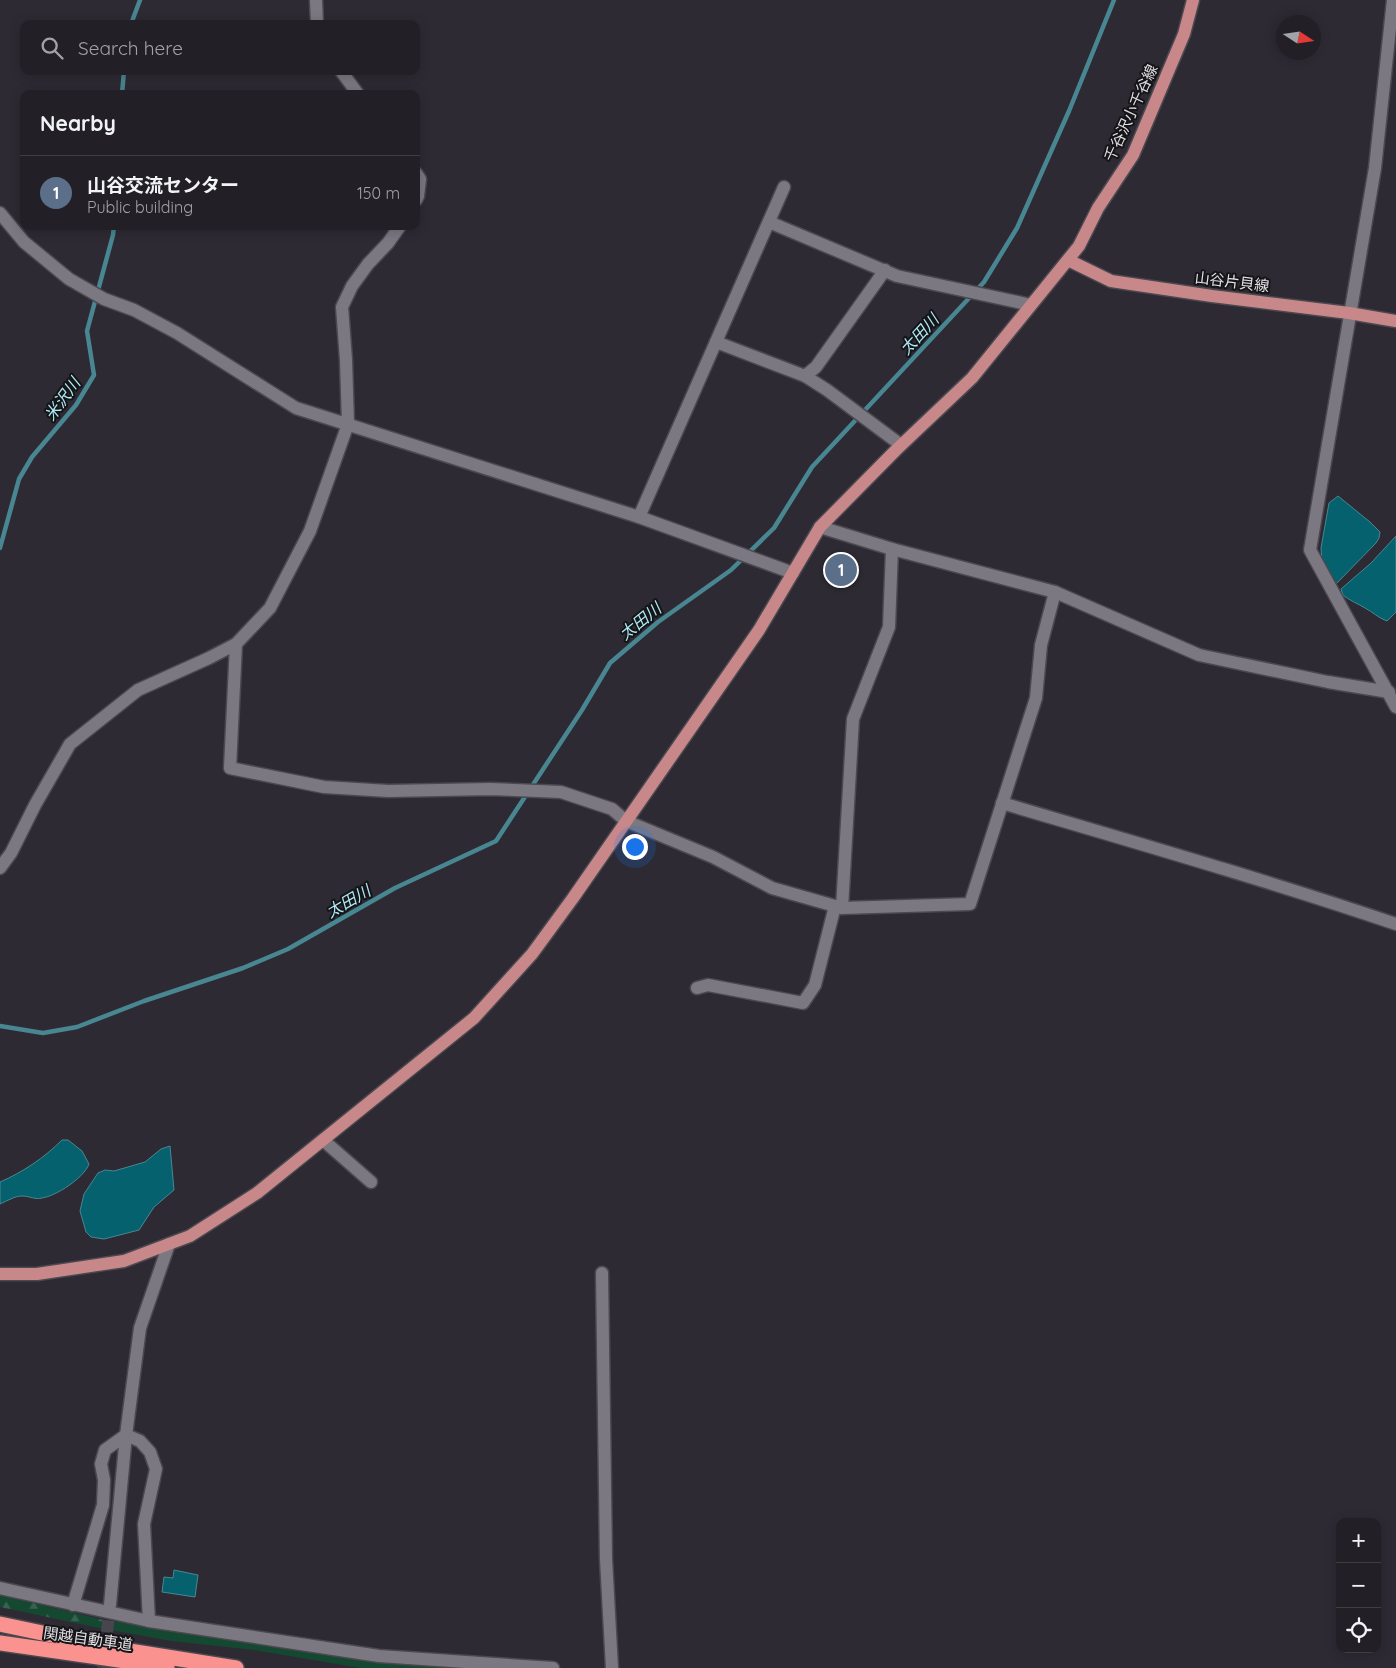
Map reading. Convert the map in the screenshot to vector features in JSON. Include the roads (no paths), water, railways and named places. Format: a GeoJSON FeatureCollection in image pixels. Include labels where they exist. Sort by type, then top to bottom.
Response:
{"type":"FeatureCollection","features":[{"type":"Feature","properties":{"kind":"highway"},"geometry":{"type":"LineString","coordinates":[[0,1624],[123,1650],[236,1668]]}},
{"type":"Feature","properties":{"kind":"highway","name":"関越自動車道"},"geometry":{"type":"LineString","coordinates":[[0,1643],[171,1668]]}},
{"type":"Feature","properties":{"kind":"main road","name":"千谷沢小千谷線"},"geometry":{"type":"LineString","coordinates":[[0,1274],[37,1274],[124,1261],[190,1236],[257,1192],[474,1018],[532,954],[573,898],[759,630],[820,527],[972,378],[1079,246],[1098,208],[1133,155],[1184,34],[1193,0]]}},
{"type":"Feature","properties":{"kind":"main road","name":"山谷片貝線"},"geometry":{"type":"LineString","coordinates":[[1068,260],[1111,281],[1212,296],[1349,312],[1396,321]]}},
{"type":"Feature","properties":{"kind":"street"},"geometry":{"type":"LineString","coordinates":[[316,0],[316,20]]}},
{"type":"Feature","properties":{"kind":"street"},"geometry":{"type":"LineString","coordinates":[[1393,0],[1375,168],[1310,550],[1396,707]]}},
{"type":"Feature","properties":{"kind":"street"},"geometry":{"type":"LineString","coordinates":[[344,75],[355,90]]}},
{"type":"Feature","properties":{"kind":"street"},"geometry":{"type":"LineString","coordinates":[[639,517],[784,187]]}},
{"type":"Feature","properties":{"kind":"street"},"geometry":{"type":"LineString","coordinates":[[0,213],[24,242],[69,279],[104,299],[134,310],[177,333],[296,408],[639,517],[793,573]]}},
{"type":"Feature","properties":{"kind":"street"},"geometry":{"type":"LineString","coordinates":[[769,222],[897,276],[1031,306]]}},
{"type":"Feature","properties":{"kind":"street"},"geometry":{"type":"LineString","coordinates":[[0,868],[11,853],[70,744],[138,690],[236,644],[270,608],[310,531],[348,424],[342,307],[352,286],[397,230]]}},
{"type":"Feature","properties":{"kind":"street"},"geometry":{"type":"LineString","coordinates":[[805,376],[816,367],[885,270]]}},
{"type":"Feature","properties":{"kind":"street"},"geometry":{"type":"LineString","coordinates":[[716,342],[805,376],[828,390],[901,446]]}},
{"type":"Feature","properties":{"kind":"street"},"geometry":{"type":"LineString","coordinates":[[820,527],[892,549],[1055,592],[1199,655],[1328,682],[1389,692]]}},
{"type":"Feature","properties":{"kind":"street"},"geometry":{"type":"LineString","coordinates":[[698,988],[708,985],[803,1003],[815,985],[839,907],[853,720],[889,626],[892,549]]}},
{"type":"Feature","properties":{"kind":"street"},"geometry":{"type":"LineString","coordinates":[[236,644],[230,768],[324,787],[388,791],[490,789],[561,792],[612,809],[626,821],[713,858],[772,888],[839,907],[970,904],[1036,698],[1041,645],[1055,592]]}},
{"type":"Feature","properties":{"kind":"street"},"geometry":{"type":"LineString","coordinates":[[1002,803],[1204,862],[1396,924]]}},
{"type":"Feature","properties":{"kind":"street"},"geometry":{"type":"LineString","coordinates":[[323,1140],[372,1182]]}},
{"type":"Feature","properties":{"kind":"street"},"geometry":{"type":"LineString","coordinates":[[110,1605],[126,1435],[140,1328],[169,1244]]}},
{"type":"Feature","properties":{"kind":"street"},"geometry":{"type":"LineString","coordinates":[[602,1273],[606,1559],[612,1668]]}},
{"type":"Feature","properties":{"kind":"street"},"geometry":{"type":"LineString","coordinates":[[73,1605],[103,1505],[104,1480],[102,1464],[105,1450],[126,1435]]}},
{"type":"Feature","properties":{"kind":"street"},"geometry":{"type":"LineString","coordinates":[[126,1435],[140,1441],[150,1452],[156,1469],[144,1524],[149,1621]]}},
{"type":"Feature","properties":{"kind":"street"},"geometry":{"type":"LineString","coordinates":[[0,1588],[149,1621],[379,1656],[553,1668]]}},
{"type":"Feature","properties":{"kind":"water"},"geometry":{"type":"Polygon","coordinates":[[[1338,496],[1380,532],[1376,543],[1336,584],[1322,564],[1321,548],[1329,503],[1338,496]]]}},
{"type":"Feature","properties":{"kind":"water"},"geometry":{"type":"Polygon","coordinates":[[[1396,536],[1396,612],[1387,621],[1343,595],[1341,589],[1371,563],[1396,536]]]}},
{"type":"Feature","properties":{"kind":"water"},"geometry":{"type":"Polygon","coordinates":[[[62,1140],[68,1140],[82,1151],[89,1164],[82,1175],[48,1197],[37,1199],[19,1196],[0,1204],[0,1182],[33,1164],[62,1140]]]}},
{"type":"Feature","properties":{"kind":"water"},"geometry":{"type":"Polygon","coordinates":[[[170,1146],[174,1190],[154,1207],[139,1230],[104,1239],[91,1237],[86,1232],[80,1211],[84,1194],[98,1173],[105,1170],[114,1171],[145,1162],[161,1149],[170,1146]]]}},
{"type":"Feature","properties":{"kind":"water"},"geometry":{"type":"Polygon","coordinates":[[[174,1570],[198,1575],[195,1597],[162,1592],[164,1577],[173,1578],[174,1570]]]}},
{"type":"Feature","properties":{"kind":"waterway","name":"米沢川"},"geometry":{"type":"LineString","coordinates":[[132,20],[140,0]]}},
{"type":"Feature","properties":{"kind":"waterway","name":"太田川"},"geometry":{"type":"LineString","coordinates":[[0,1026],[43,1033],[77,1027],[144,1001],[243,968],[288,949],[395,888],[496,841],[582,710],[610,663],[658,622],[731,570],[774,528],[812,467],[984,282],[1017,228],[1069,111],[1114,0]]}},
{"type":"Feature","properties":{"kind":"waterway","name":"米沢川"},"geometry":{"type":"LineString","coordinates":[[122,90],[124,75]]}},
{"type":"Feature","properties":{"kind":"waterway","name":"米沢川"},"geometry":{"type":"LineString","coordinates":[[0,548],[19,479],[32,457],[76,405],[94,375],[87,331],[114,230]]}},
{"type":"Feature","properties":{"kind":"tunnel"},"geometry":{"type":"LineString","coordinates":[[103,1668],[110,1605]]}},
{"type":"Feature","properties":{"kind":"place","name":"山谷交流センター"},"geometry":{"type":"Point","coordinates":[841,570]}}]}
